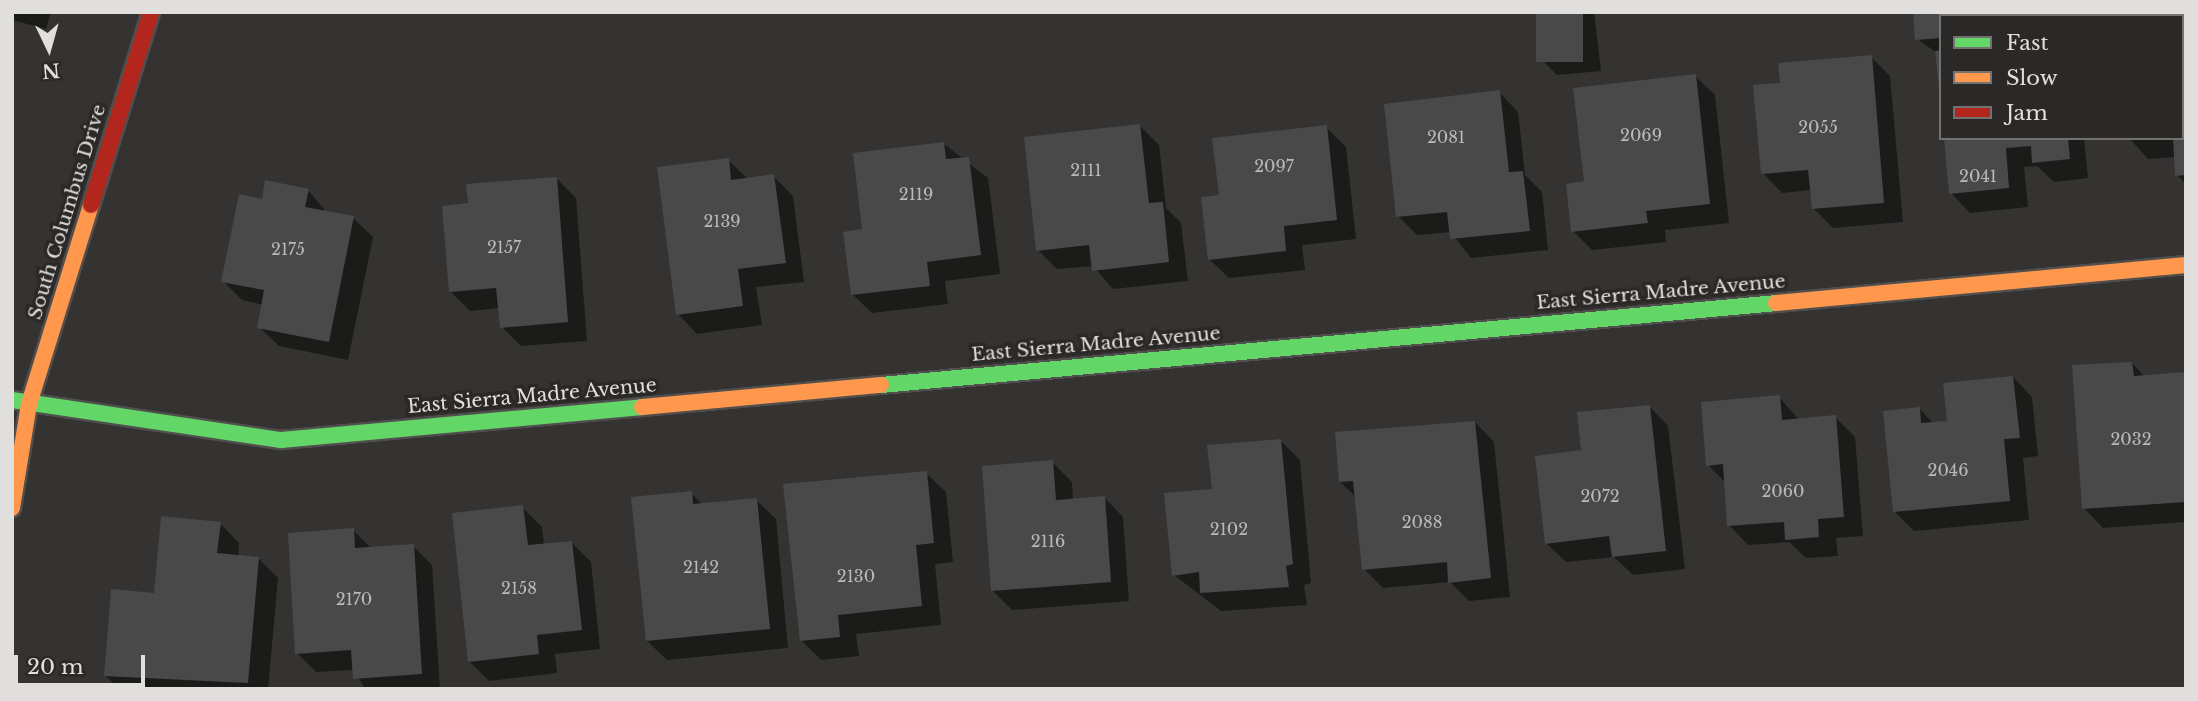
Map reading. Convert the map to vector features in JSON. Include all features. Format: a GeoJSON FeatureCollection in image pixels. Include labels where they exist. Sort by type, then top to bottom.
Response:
{"type":"FeatureCollection","features":[{"type":"Feature","properties":{"kind":"street","name":"South Columbus Drive"},"geometry":{"type":"LineString","coordinates":[[12,508],[29,404],[151,12]]}},
{"type":"Feature","properties":{"kind":"street","name":"East Sierra Madre Avenue"},"geometry":{"type":"LineString","coordinates":[[12,400],[281,440],[2186,265]]}},
{"type":"Feature","properties":{"kind":"building"},"geometry":{"type":"Polygon","coordinates":[[[1536,12],[1583,12],[1583,62],[1536,62],[1536,12]]]}},
{"type":"Feature","properties":{"kind":"building"},"geometry":{"type":"Polygon","coordinates":[[[1913,12],[1946,12],[1939,14],[1939,38],[1915,40],[1913,12]]]}},
{"type":"Feature","properties":{"kind":"building"},"geometry":{"type":"Polygon","coordinates":[[[1939,50],[1939,89],[1935,51],[1939,50]]]}},
{"type":"Feature","properties":{"kind":"building"},"geometry":{"type":"Polygon","coordinates":[[[1872,55],[1884,203],[1812,209],[1808,170],[1761,174],[1753,85],[1780,83],[1778,63],[1872,55]]]}},
{"type":"Feature","properties":{"kind":"building"},"geometry":{"type":"Polygon","coordinates":[[[1696,74],[1710,204],[1646,211],[1648,223],[1571,232],[1566,184],[1584,181],[1573,88],[1696,74]]]}},
{"type":"Feature","properties":{"kind":"building"},"geometry":{"type":"Polygon","coordinates":[[[1500,90],[1509,172],[1523,171],[1530,231],[1450,239],[1447,212],[1396,217],[1384,104],[1500,90]]]}},
{"type":"Feature","properties":{"kind":"building"},"geometry":{"type":"Polygon","coordinates":[[[2184,104],[2186,175],[2175,176],[2173,140],[2184,140],[2184,104]]]}},
{"type":"Feature","properties":{"kind":"building"},"geometry":{"type":"Polygon","coordinates":[[[1140,124],[1149,203],[1163,202],[1169,262],[1092,271],[1089,245],[1036,251],[1024,137],[1140,124]]]}},
{"type":"Feature","properties":{"kind":"building"},"geometry":{"type":"Polygon","coordinates":[[[1327,125],[1337,220],[1284,226],[1286,251],[1208,260],[1201,197],[1219,195],[1212,138],[1327,125]]]}},
{"type":"Feature","properties":{"kind":"building"},"geometry":{"type":"Polygon","coordinates":[[[1944,140],[2068,140],[2070,159],[2032,163],[2031,146],[2006,148],[2009,188],[1949,194],[1944,140]]]}},
{"type":"Feature","properties":{"kind":"building"},"geometry":{"type":"Polygon","coordinates":[[[944,142],[946,159],[969,157],[981,255],[927,262],[930,286],[851,295],[843,232],[862,229],[853,153],[944,142]]]}},
{"type":"Feature","properties":{"kind":"building"},"geometry":{"type":"Polygon","coordinates":[[[729,158],[731,180],[774,174],[786,263],[738,269],[743,306],[676,315],[657,167],[729,158]]]}},
{"type":"Feature","properties":{"kind":"building"},"geometry":{"type":"Polygon","coordinates":[[[557,177],[568,322],[500,328],[496,288],[449,292],[442,206],[468,203],[466,184],[557,177]]]}},
{"type":"Feature","properties":{"kind":"building"},"geometry":{"type":"Polygon","coordinates":[[[265,180],[309,189],[305,207],[354,216],[329,342],[257,328],[264,290],[221,282],[239,194],[262,199],[265,180]]]}},
{"type":"Feature","properties":{"kind":"building"},"geometry":{"type":"Polygon","coordinates":[[[2132,362],[2134,376],[2186,372],[2186,502],[2082,509],[2072,365],[2132,362]]]}},
{"type":"Feature","properties":{"kind":"building"},"geometry":{"type":"Polygon","coordinates":[[[2013,376],[2020,438],[2004,439],[2010,501],[1893,512],[1883,411],[1920,407],[1921,423],[1947,421],[1943,383],[2013,376]]]}},
{"type":"Feature","properties":{"kind":"building"},"geometry":{"type":"Polygon","coordinates":[[[1780,395],[1782,420],[1836,415],[1844,517],[1818,519],[1819,537],[1785,540],[1784,522],[1727,526],[1723,464],[1706,466],[1701,402],[1780,395]]]}},
{"type":"Feature","properties":{"kind":"building"},"geometry":{"type":"Polygon","coordinates":[[[1650,405],[1666,551],[1612,557],[1609,536],[1545,544],[1535,456],[1581,450],[1577,412],[1650,405]]]}},
{"type":"Feature","properties":{"kind":"building"},"geometry":{"type":"Polygon","coordinates":[[[1475,421],[1491,578],[1448,583],[1447,562],[1362,570],[1353,481],[1339,482],[1335,432],[1475,421]]]}},
{"type":"Feature","properties":{"kind":"building"},"geometry":{"type":"Polygon","coordinates":[[[1281,439],[1293,564],[1286,566],[1289,587],[1200,593],[1199,572],[1172,576],[1164,493],[1212,489],[1207,445],[1281,439]]]}},
{"type":"Feature","properties":{"kind":"building"},"geometry":{"type":"Polygon","coordinates":[[[1053,460],[1056,500],[1105,496],[1111,582],[991,591],[982,466],[1053,460]]]}},
{"type":"Feature","properties":{"kind":"building"},"geometry":{"type":"Polygon","coordinates":[[[927,471],[934,543],[916,545],[922,606],[838,615],[840,637],[800,641],[783,484],[927,471]]]}},
{"type":"Feature","properties":{"kind":"building"},"geometry":{"type":"Polygon","coordinates":[[[692,491],[693,504],[757,498],[770,629],[646,641],[631,497],[692,491]]]}},
{"type":"Feature","properties":{"kind":"building"},"geometry":{"type":"Polygon","coordinates":[[[523,505],[528,545],[572,541],[582,630],[537,635],[539,654],[468,662],[452,513],[523,505]]]}},
{"type":"Feature","properties":{"kind":"building"},"geometry":{"type":"Polygon","coordinates":[[[161,516],[221,522],[217,553],[259,557],[248,683],[104,676],[111,589],[154,593],[161,516]]]}},
{"type":"Feature","properties":{"kind":"building"},"geometry":{"type":"Polygon","coordinates":[[[354,528],[355,548],[414,544],[422,674],[353,679],[351,650],[295,654],[288,533],[354,528]]]}},
{"type":"Feature","properties":{"kind":"traffic: fast"},"geometry":{"type":"LineString","coordinates":[[881,385],[1776,303]]}},
{"type":"Feature","properties":{"kind":"traffic: fast"},"geometry":{"type":"LineString","coordinates":[[12,400],[281,440],[642,407]]}},
{"type":"Feature","properties":{"kind":"traffic: slow"},"geometry":{"type":"LineString","coordinates":[[12,508],[29,404],[91,205]]}},
{"type":"Feature","properties":{"kind":"traffic: slow"},"geometry":{"type":"LineString","coordinates":[[1776,303],[2186,265]]}},
{"type":"Feature","properties":{"kind":"traffic: slow"},"geometry":{"type":"LineString","coordinates":[[642,407],[881,385]]}},
{"type":"Feature","properties":{"kind":"traffic: jam"},"geometry":{"type":"LineString","coordinates":[[91,205],[151,12]]}}]}
